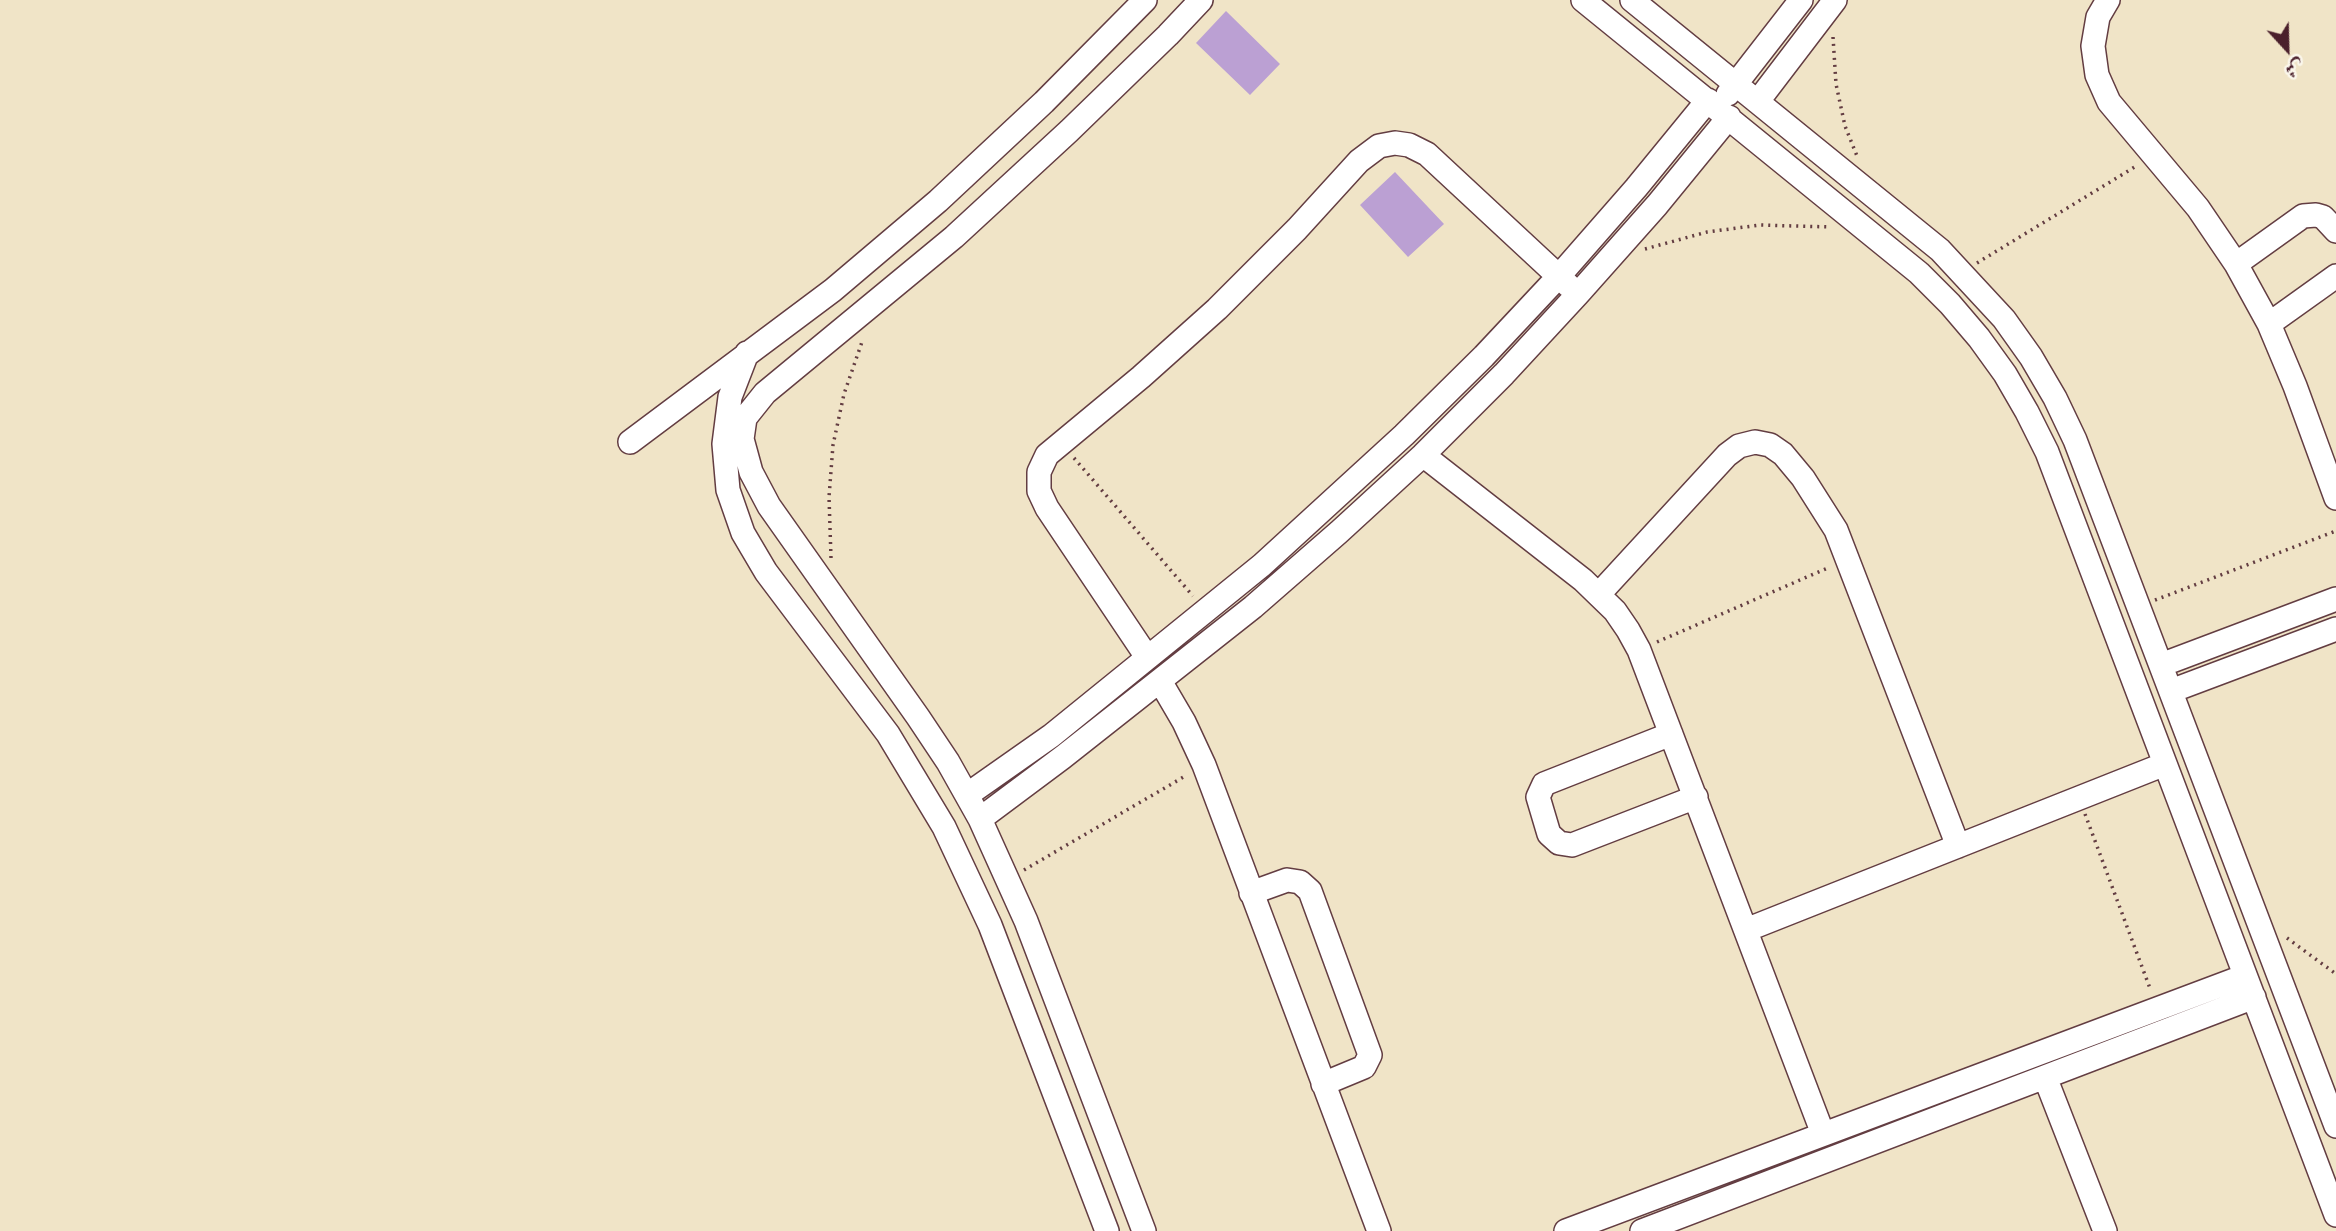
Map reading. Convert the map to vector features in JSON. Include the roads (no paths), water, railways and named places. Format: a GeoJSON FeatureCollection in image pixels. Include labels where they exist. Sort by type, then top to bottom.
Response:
{"type":"FeatureCollection","features":[{"type":"Feature","properties":{"kind":"street"},"geometry":{"type":"LineString","coordinates":[[630,443],[832,290],[938,201],[1044,102],[1145,0]]}},
{"type":"Feature","properties":{"kind":"street"},"geometry":{"type":"LineString","coordinates":[[1144,1231],[1009,880],[980,819],[918,717],[769,506],[751,472],[741,439],[745,418],[765,393],[964,228],[1069,131],[1168,35],[1200,0]]}},
{"type":"Feature","properties":{"kind":"street"},"geometry":{"type":"LineString","coordinates":[[1583,0],[1919,273],[1950,304],[1998,365],[2027,412],[2047,453],[2336,1215]]}},
{"type":"Feature","properties":{"kind":"street"},"geometry":{"type":"LineString","coordinates":[[1632,0],[1940,250],[2004,319],[2031,357],[2075,440],[2331,1101],[2336,1126]]}},
{"type":"Feature","properties":{"kind":"street"},"geometry":{"type":"LineString","coordinates":[[980,819],[1166,676],[1272,590],[1423,454],[1504,374],[1657,205],[1718,108],[1801,0]]}},
{"type":"Feature","properties":{"kind":"street"},"geometry":{"type":"LineString","coordinates":[[1758,101],[1835,0]]}},
{"type":"Feature","properties":{"kind":"street"},"geometry":{"type":"LineString","coordinates":[[2108,0],[2098,16],[2093,46],[2097,75],[2109,102],[2198,208],[2236,264],[2269,324],[2336,498]]}},
{"type":"Feature","properties":{"kind":"street"},"geometry":{"type":"LineString","coordinates":[[967,795],[1051,736],[1262,565],[1404,435],[1484,356],[1636,188],[1718,108]]}},
{"type":"Feature","properties":{"kind":"street"},"geometry":{"type":"LineString","coordinates":[[1379,1231],[1203,765],[1166,676],[1047,508],[1039,491],[1039,472],[1047,455],[1217,309],[1297,229],[1359,161],[1379,146],[1395,143],[1409,145],[1427,155],[1578,294]]}},
{"type":"Feature","properties":{"kind":"street"},"geometry":{"type":"LineString","coordinates":[[2236,264],[2303,216],[2323,217],[2336,231]]}},
{"type":"Feature","properties":{"kind":"street"},"geometry":{"type":"LineString","coordinates":[[2269,324],[2336,276]]}},
{"type":"Feature","properties":{"kind":"street"},"geometry":{"type":"LineString","coordinates":[[747,354],[730,397],[724,444],[728,490],[743,533],[766,572],[888,734],[944,827],[990,925],[1107,1231]]}},
{"type":"Feature","properties":{"kind":"street"},"geometry":{"type":"LineString","coordinates":[[1599,593],[1727,455],[1739,446],[1755,442],[1770,445],[1783,454],[1803,478],[1836,530],[1958,846]]}},
{"type":"Feature","properties":{"kind":"street"},"geometry":{"type":"LineString","coordinates":[[1423,454],[1599,593],[1615,611],[1639,650],[1746,930],[1813,1138],[1813,1166]]}},
{"type":"Feature","properties":{"kind":"street"},"geometry":{"type":"LineString","coordinates":[[2161,665],[2336,599]]}},
{"type":"Feature","properties":{"kind":"street"},"geometry":{"type":"LineString","coordinates":[[2171,691],[2336,629]]}},
{"type":"Feature","properties":{"kind":"street"},"geometry":{"type":"LineString","coordinates":[[1671,734],[1544,784],[1538,797],[1549,834],[1559,843],[1572,845],[1696,797]]}},
{"type":"Feature","properties":{"kind":"street"},"geometry":{"type":"LineString","coordinates":[[1746,930],[2165,764]]}},
{"type":"Feature","properties":{"kind":"street"},"geometry":{"type":"LineString","coordinates":[[1251,893],[1287,880],[1300,882],[1310,891],[1370,1055],[1364,1067],[1323,1084]]}},
{"type":"Feature","properties":{"kind":"street"},"geometry":{"type":"LineString","coordinates":[[1566,1231],[2158,1009],[2249,987]]}},
{"type":"Feature","properties":{"kind":"street"},"geometry":{"type":"LineString","coordinates":[[1642,1231],[2045,1077],[2249,987]]}},
{"type":"Feature","properties":{"kind":"street"},"geometry":{"type":"LineString","coordinates":[[2045,1077],[2105,1231]]}},
{"type":"Feature","properties":{"kind":"street"},"geometry":{"type":"LineString","coordinates":[[1861,1120],[1871,1144]]}}]}
